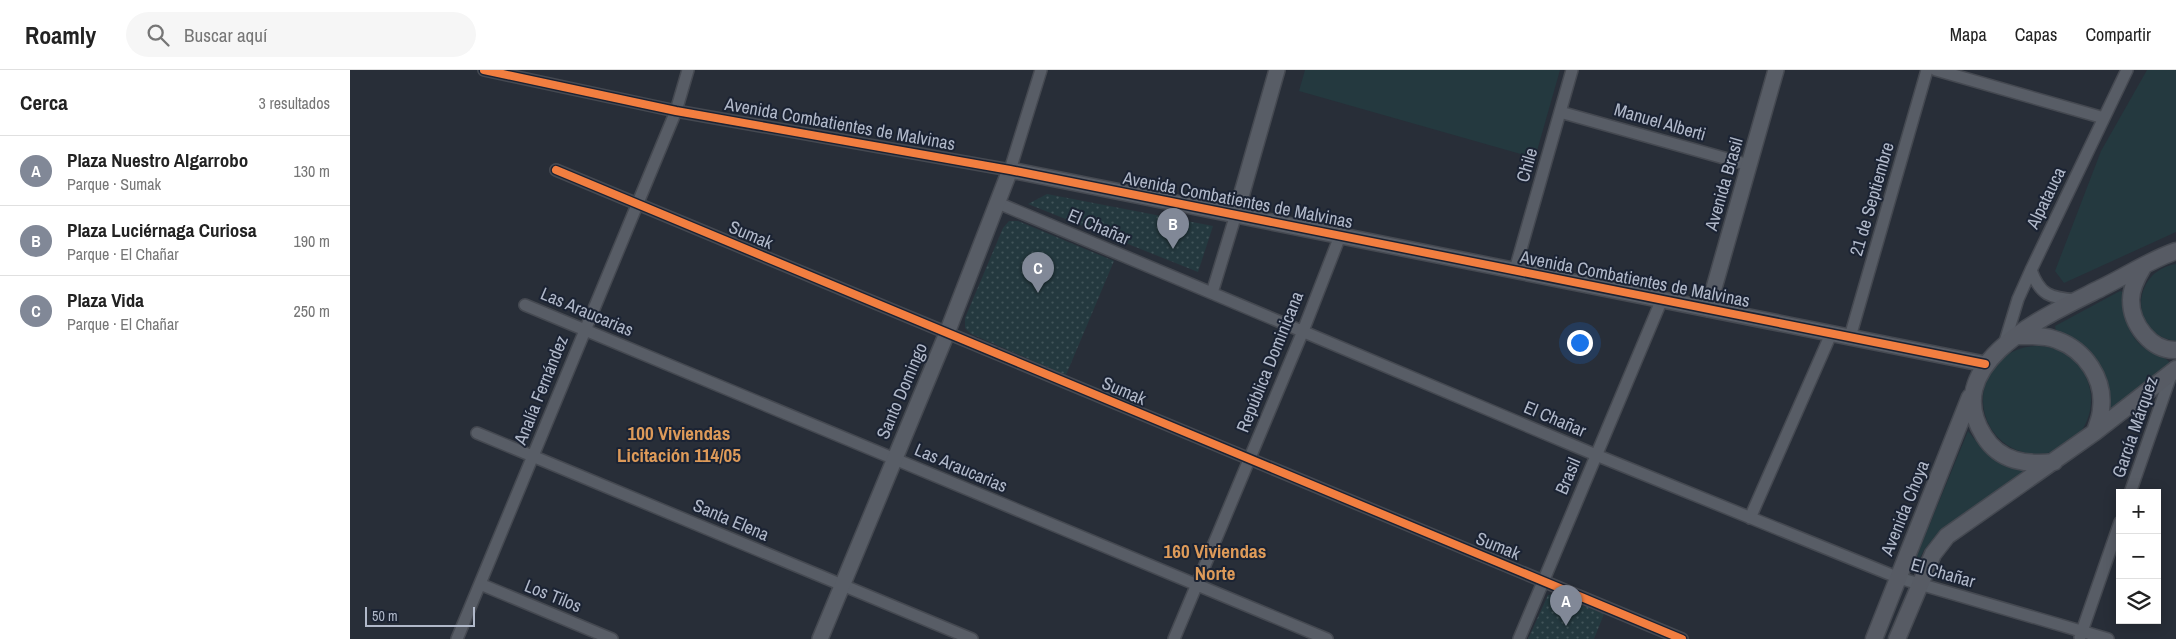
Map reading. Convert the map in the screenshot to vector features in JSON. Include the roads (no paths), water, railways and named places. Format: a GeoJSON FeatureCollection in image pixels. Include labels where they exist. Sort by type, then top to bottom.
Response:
{"type":"FeatureCollection","features":[{"type":"Feature","properties":{"kind":"main road"},"geometry":{"type":"LineString","coordinates":[[2054,462],[2026,464],[2011,459],[1996,451],[1984,436],[1974,414],[1973,391],[1985,364],[2011,341],[2037,323],[2077,300],[2173,253]]}},
{"type":"Feature","properties":{"kind":"main road"},"geometry":{"type":"LineString","coordinates":[[2143,267],[2134,283],[2130,299],[2133,316],[2140,330],[2153,343],[2168,350],[2176,350]]}},
{"type":"Feature","properties":{"kind":"main road"},"geometry":{"type":"LineString","coordinates":[[2011,341],[2036,335],[2057,340],[2076,350],[2092,366],[2100,387],[2101,409],[2095,432]]}},
{"type":"Feature","properties":{"kind":"main road"},"geometry":{"type":"LineString","coordinates":[[1897,639],[1933,554],[1947,536],[2054,462],[2174,370]]}},
{"type":"Feature","properties":{"kind":"main road","name":"Avenida Choya"},"geometry":{"type":"LineString","coordinates":[[1874,639],[1973,391]]}},
{"type":"Feature","properties":{"kind":"street","name":"Avenida Combatientes de Malvinas"},"geometry":{"type":"LineString","coordinates":[[484,70],[676,111],[1010,170],[1985,364]]}},
{"type":"Feature","properties":{"kind":"street","name":"Analía Fernández"},"geometry":{"type":"LineString","coordinates":[[457,639],[676,111],[688,70]]}},
{"type":"Feature","properties":{"kind":"street","name":"Santo Domingo"},"geometry":{"type":"LineString","coordinates":[[820,639],[947,333],[998,203],[1041,70]]}},
{"type":"Feature","properties":{"kind":"street"},"geometry":{"type":"LineString","coordinates":[[1212,293],[1277,70]]}},
{"type":"Feature","properties":{"kind":"street","name":"Chile"},"geometry":{"type":"LineString","coordinates":[[1515,270],[1572,70]]}},
{"type":"Feature","properties":{"kind":"street","name":"Avenida Brasil"},"geometry":{"type":"LineString","coordinates":[[1708,309],[1776,70]]}},
{"type":"Feature","properties":{"kind":"street","name":"21 de Septiembre"},"geometry":{"type":"LineString","coordinates":[[1850,337],[1927,70]]}},
{"type":"Feature","properties":{"kind":"street"},"geometry":{"type":"LineString","coordinates":[[1936,70],[2104,118]]}},
{"type":"Feature","properties":{"kind":"street","name":"Alpatauca"},"geometry":{"type":"LineString","coordinates":[[2011,341],[2018,300],[2030,270],[2127,70]]}},
{"type":"Feature","properties":{"kind":"street","name":"Manuel Alberti"},"geometry":{"type":"LineString","coordinates":[[1560,112],[1749,165]]}},
{"type":"Feature","properties":{"kind":"street","name":"Sumak"},"geometry":{"type":"LineString","coordinates":[[556,170],[1682,639]]}},
{"type":"Feature","properties":{"kind":"street","name":"El Chañar"},"geometry":{"type":"LineString","coordinates":[[998,203],[1596,455],[1899,578],[2080,635],[2108,639]]}},
{"type":"Feature","properties":{"kind":"street","name":"República Dominicana"},"geometry":{"type":"LineString","coordinates":[[1174,639],[1303,331],[1340,236]]}},
{"type":"Feature","properties":{"kind":"street"},"geometry":{"type":"LineString","coordinates":[[2030,270],[2036,284],[2045,294],[2058,299],[2077,300]]}},
{"type":"Feature","properties":{"kind":"street","name":"Brasil"},"geometry":{"type":"LineString","coordinates":[[1518,639],[1662,299]]}},
{"type":"Feature","properties":{"kind":"street","name":"Las Araucarias"},"geometry":{"type":"LineString","coordinates":[[525,305],[1327,639]]}},
{"type":"Feature","properties":{"kind":"street"},"geometry":{"type":"LineString","coordinates":[[1750,518],[1831,334]]}},
{"type":"Feature","properties":{"kind":"street","name":"García Márquez"},"geometry":{"type":"LineString","coordinates":[[2131,489],[2174,370]]}},
{"type":"Feature","properties":{"kind":"street","name":"Santa Elena"},"geometry":{"type":"LineString","coordinates":[[477,433],[972,639]]}},
{"type":"Feature","properties":{"kind":"street"},"geometry":{"type":"LineString","coordinates":[[2080,635],[2116,533]]}},
{"type":"Feature","properties":{"kind":"street","name":"Los Tilos"},"geometry":{"type":"LineString","coordinates":[[480,584],[612,639]]}},
{"type":"Feature","properties":{"kind":"place","name":"Plaza Luciérnaga Curiosa"},"geometry":{"type":"Point","coordinates":[1173,249]}},
{"type":"Feature","properties":{"kind":"place","name":"Plaza Vida"},"geometry":{"type":"Point","coordinates":[1038,293]}},
{"type":"Feature","properties":{"kind":"place","name":"Plaza Nuestro Algarrobo"},"geometry":{"type":"Point","coordinates":[1566,626]}},
{"type":"Feature","properties":{"kind":"district","name":"100 Viviendas Licitación 114/05"},"geometry":{"type":"Point","coordinates":[679,444]}},
{"type":"Feature","properties":{"kind":"district","name":"160 Viviendas Norte"},"geometry":{"type":"Point","coordinates":[1215,562]}}]}
